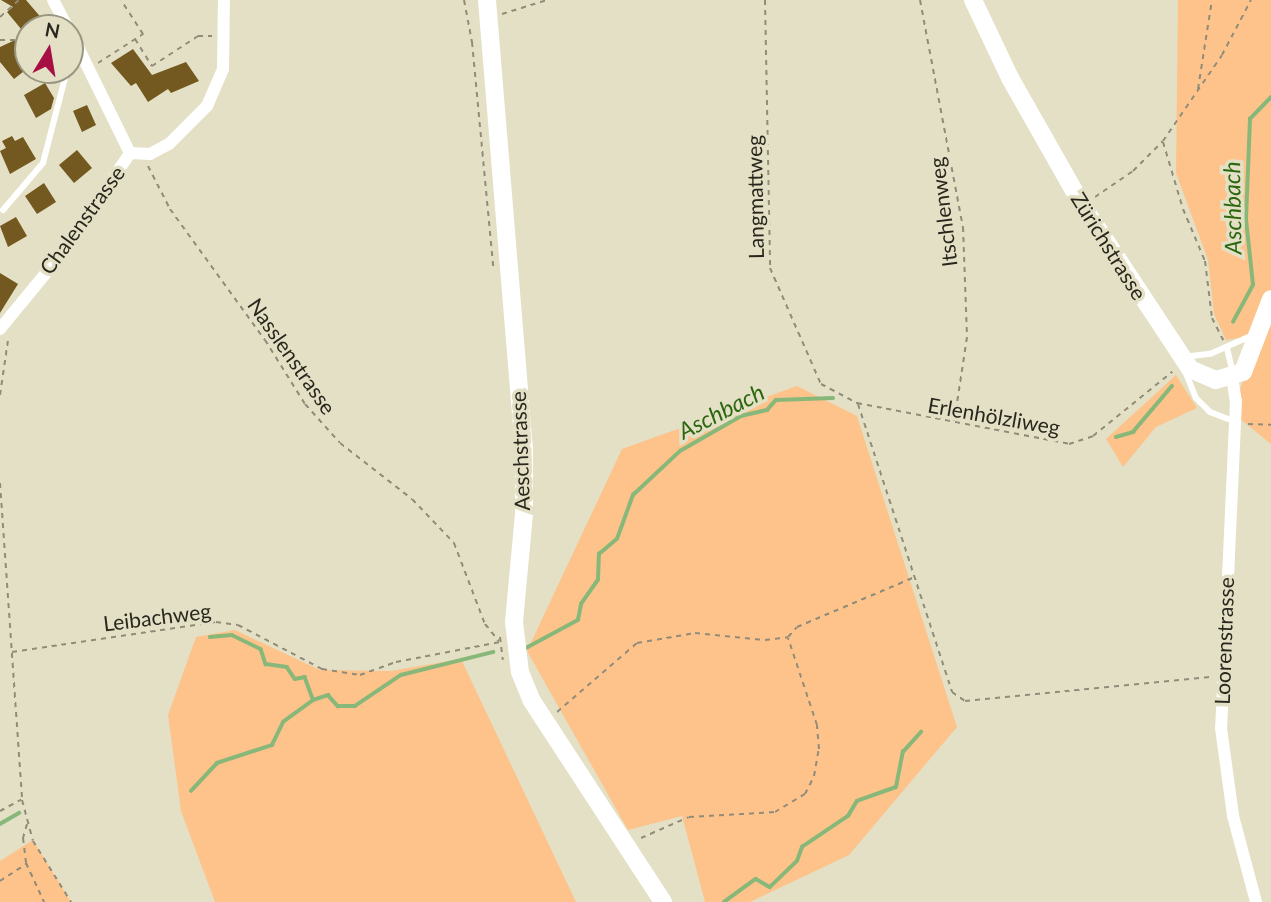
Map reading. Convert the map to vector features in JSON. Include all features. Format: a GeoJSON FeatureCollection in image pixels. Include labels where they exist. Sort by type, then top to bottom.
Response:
{"type":"FeatureCollection","features":[{"type":"Feature","properties":{"kind":"main road","name":"Zürichstrasse"},"geometry":{"type":"LineString","coordinates":[[973,0],[1010,78],[1082,205],[1182,360]]}},
{"type":"Feature","properties":{"kind":"main road","name":"Aeschstrasse"},"geometry":{"type":"LineString","coordinates":[[487,8],[524,452],[507,642],[545,721],[663,902]]}},
{"type":"Feature","properties":{"kind":"main road"},"geometry":{"type":"LineString","coordinates":[[1182,360],[1204,377],[1232,377],[1251,359],[1271,299]]}},
{"type":"Feature","properties":{"kind":"street"},"geometry":{"type":"LineString","coordinates":[[136,155],[169,144],[207,106],[223,69],[226,36],[224,0]]}},
{"type":"Feature","properties":{"kind":"street","name":"Chalenstrasse"},"geometry":{"type":"LineString","coordinates":[[3,325],[64,251],[136,155],[120,141],[112,110],[84,57]]}},
{"type":"Feature","properties":{"kind":"street","name":"Loorenstrasse"},"geometry":{"type":"LineString","coordinates":[[1232,377],[1223,764],[1256,902]]}},
{"type":"Feature","properties":{"kind":"lane"},"geometry":{"type":"LineString","coordinates":[[84,65],[88,64]]}},
{"type":"Feature","properties":{"kind":"lane"},"geometry":{"type":"LineString","coordinates":[[4,210],[43,163],[65,84]]}},
{"type":"Feature","properties":{"kind":"lane"},"geometry":{"type":"LineString","coordinates":[[1233,421],[1210,412],[1196,398],[1182,360],[1227,348],[1260,330]]}},
{"type":"Feature","properties":{"kind":"lane"},"geometry":{"type":"LineString","coordinates":[[1227,348],[1234,364],[1232,377]]}},
{"type":"Feature","properties":{"kind":"path"},"geometry":{"type":"LineString","coordinates":[[0,17],[19,0]]}},
{"type":"Feature","properties":{"kind":"path"},"geometry":{"type":"LineString","coordinates":[[88,64],[143,34],[121,0]]}},
{"type":"Feature","properties":{"kind":"path"},"geometry":{"type":"LineString","coordinates":[[464,0],[472,42]]}},
{"type":"Feature","properties":{"kind":"path"},"geometry":{"type":"LineString","coordinates":[[487,8],[547,0]]}},
{"type":"Feature","properties":{"kind":"path","name":"Langmattweg"},"geometry":{"type":"LineString","coordinates":[[765,0],[770,268],[821,384],[858,403]]}},
{"type":"Feature","properties":{"kind":"path","name":"Itschlenweg"},"geometry":{"type":"LineString","coordinates":[[920,0],[963,227],[967,337],[954,424]]}},
{"type":"Feature","properties":{"kind":"path"},"geometry":{"type":"LineString","coordinates":[[1197,93],[1212,0]]}},
{"type":"Feature","properties":{"kind":"path"},"geometry":{"type":"LineString","coordinates":[[1082,205],[1133,171],[1163,141],[1197,93],[1251,0]]}},
{"type":"Feature","properties":{"kind":"path"},"geometry":{"type":"LineString","coordinates":[[135,39],[152,66],[198,36],[226,36]]}},
{"type":"Feature","properties":{"kind":"path"},"geometry":{"type":"LineString","coordinates":[[1163,141],[1171,175],[1205,261],[1212,318],[1227,348]]}},
{"type":"Feature","properties":{"kind":"path","name":"Nasslenstrasse"},"geometry":{"type":"LineString","coordinates":[[136,155],[170,209],[265,340],[305,404],[340,443],[412,499],[454,543],[485,624],[507,642]]}},
{"type":"Feature","properties":{"kind":"path"},"geometry":{"type":"LineString","coordinates":[[0,395],[8,345],[3,325]]}},
{"type":"Feature","properties":{"kind":"path","name":"Erlenhölzliweg"},"geometry":{"type":"LineString","coordinates":[[858,403],[954,424],[1069,443],[1093,436],[1182,360]]}},
{"type":"Feature","properties":{"kind":"path"},"geometry":{"type":"LineString","coordinates":[[858,403],[917,576],[952,692],[965,701],[1223,676]]}},
{"type":"Feature","properties":{"kind":"path"},"geometry":{"type":"LineString","coordinates":[[1233,421],[1271,425]]}},
{"type":"Feature","properties":{"kind":"path"},"geometry":{"type":"LineString","coordinates":[[0,483],[22,800],[28,823],[71,902]]}},
{"type":"Feature","properties":{"kind":"path"},"geometry":{"type":"LineString","coordinates":[[545,721],[637,643],[695,633],[765,640],[788,637],[797,627],[917,576]]}},
{"type":"Feature","properties":{"kind":"path","name":"Leibachweg"},"geometry":{"type":"LineString","coordinates":[[12,652],[216,622],[238,625],[322,669],[360,676],[396,662],[507,642]]}},
{"type":"Feature","properties":{"kind":"path"},"geometry":{"type":"LineString","coordinates":[[628,846],[689,817],[775,813],[804,794],[814,776],[817,725],[788,637]]}},
{"type":"Feature","properties":{"kind":"path"},"geometry":{"type":"LineString","coordinates":[[0,811],[22,800]]}},
{"type":"Feature","properties":{"kind":"path"},"geometry":{"type":"LineString","coordinates":[[28,823],[23,838],[26,863],[44,902]]}},
{"type":"Feature","properties":{"kind":"path"},"geometry":{"type":"LineString","coordinates":[[0,881],[10,878],[26,863]]}},
{"type":"Feature","properties":{"kind":"shaded area"},"geometry":{"type":"Polygon","coordinates":[[[1178,0],[1271,0],[1271,444],[1240,419],[1239,392],[1261,335],[1226,340],[1214,314],[1208,260],[1176,173],[1178,0]]]}},
{"type":"Feature","properties":{"kind":"shaded area"},"geometry":{"type":"Polygon","coordinates":[[[1176,375],[1197,408],[1156,427],[1123,467],[1106,439],[1176,375]]]}},
{"type":"Feature","properties":{"kind":"shaded area"},"geometry":{"type":"Polygon","coordinates":[[[797,386],[857,416],[957,727],[849,855],[750,902],[705,902],[682,816],[628,830],[527,651],[622,449],[797,386]]]}},
{"type":"Feature","properties":{"kind":"shaded area"},"geometry":{"type":"Polygon","coordinates":[[[235,630],[320,670],[391,671],[461,659],[576,902],[215,902],[181,811],[168,715],[196,637],[235,630]]]}},
{"type":"Feature","properties":{"kind":"shaded area"},"geometry":{"type":"Polygon","coordinates":[[[33,840],[71,902],[0,902],[0,861],[33,840]]]}},
{"type":"Feature","properties":{"kind":"building"},"geometry":{"type":"Polygon","coordinates":[[[1,0],[26,0],[38,14],[14,14],[14,20],[7,12],[13,7],[1,0]]]}},
{"type":"Feature","properties":{"kind":"building"},"geometry":{"type":"Polygon","coordinates":[[[14,41],[14,79],[0,62],[0,47],[14,41]]]}},
{"type":"Feature","properties":{"kind":"building"},"geometry":{"type":"Polygon","coordinates":[[[133,49],[152,75],[186,62],[199,81],[171,93],[168,89],[148,102],[136,83],[131,86],[111,63],[133,49]]]}},
{"type":"Feature","properties":{"kind":"building"},"geometry":{"type":"Polygon","coordinates":[[[46,84],[54,98],[51,109],[36,118],[24,95],[46,84]]]}},
{"type":"Feature","properties":{"kind":"building"},"geometry":{"type":"Polygon","coordinates":[[[87,105],[96,125],[82,132],[73,111],[87,105]]]}},
{"type":"Feature","properties":{"kind":"building"},"geometry":{"type":"Polygon","coordinates":[[[12,136],[15,141],[23,137],[36,159],[10,174],[0,151],[6,148],[2,141],[12,136]]]}},
{"type":"Feature","properties":{"kind":"building"},"geometry":{"type":"Polygon","coordinates":[[[77,150],[92,168],[74,183],[59,165],[77,150]]]}},
{"type":"Feature","properties":{"kind":"building"},"geometry":{"type":"Polygon","coordinates":[[[44,183],[56,202],[37,214],[25,196],[44,183]]]}},
{"type":"Feature","properties":{"kind":"building"},"geometry":{"type":"Polygon","coordinates":[[[16,217],[27,236],[8,247],[0,226],[16,217]]]}},
{"type":"Feature","properties":{"kind":"building"},"geometry":{"type":"Polygon","coordinates":[[[0,273],[18,284],[0,313],[0,273]]]}},
{"type":"Feature","properties":{"kind":"waterway","name":"Aschbach"},"geometry":{"type":"LineString","coordinates":[[1233,322],[1253,285],[1246,219],[1250,119],[1271,97]]}},
{"type":"Feature","properties":{"kind":"waterway","name":"Aschbach"},"geometry":{"type":"LineString","coordinates":[[1116,437],[1133,432],[1172,386]]}},
{"type":"Feature","properties":{"kind":"waterway","name":"Aschbach"},"geometry":{"type":"LineString","coordinates":[[526,648],[578,620],[581,604],[598,580],[599,554],[617,539],[633,495],[680,451],[741,416],[767,410],[776,400],[833,398]]}},
{"type":"Feature","properties":{"kind":"waterway","name":"Aschbach"},"geometry":{"type":"LineString","coordinates":[[210,637],[232,635],[261,649],[266,664],[287,667],[295,679],[305,677],[313,699]]}},
{"type":"Feature","properties":{"kind":"waterway","name":"Aschbach"},"geometry":{"type":"LineString","coordinates":[[191,791],[217,763],[272,745],[283,722],[313,700],[328,695],[338,706],[355,706],[401,675],[493,652]]}},
{"type":"Feature","properties":{"kind":"waterway"},"geometry":{"type":"LineString","coordinates":[[724,902],[756,879],[770,887],[797,861],[802,847],[848,816],[857,801],[896,787],[903,752],[921,732]]}},
{"type":"Feature","properties":{"kind":"waterway","name":"Aschbach"},"geometry":{"type":"LineString","coordinates":[[0,824],[19,813]]}}]}
